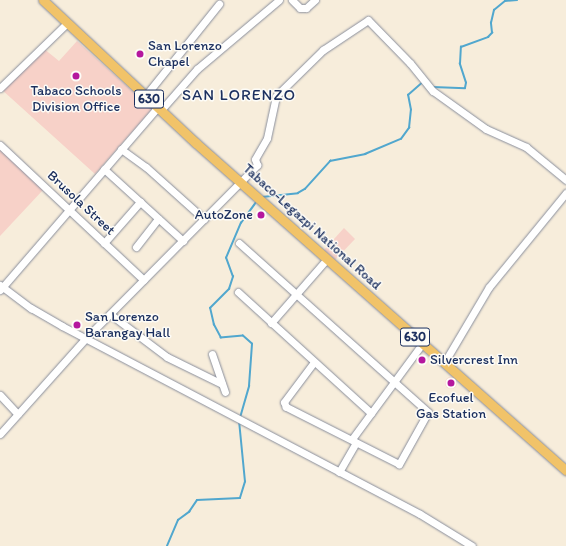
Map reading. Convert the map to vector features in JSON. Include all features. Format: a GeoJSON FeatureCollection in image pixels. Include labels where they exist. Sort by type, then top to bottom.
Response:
{"type":"FeatureCollection","features":[{"type":"Feature","properties":{"kind":"main road","name":"Tabaco-Legazpi National Road"},"geometry":{"type":"LineString","coordinates":[[43,0],[326,260],[566,470]]}},
{"type":"Feature","properties":{"kind":"street"},"geometry":{"type":"LineString","coordinates":[[279,0],[197,69],[159,108],[121,149],[1,287],[31,308],[85,339],[243,423],[420,514],[472,546]]}},
{"type":"Feature","properties":{"kind":"street"},"geometry":{"type":"LineString","coordinates":[[292,0],[300,8],[306,8],[315,0]]}},
{"type":"Feature","properties":{"kind":"street"},"geometry":{"type":"LineString","coordinates":[[146,95],[219,4]]}},
{"type":"Feature","properties":{"kind":"street"},"geometry":{"type":"LineString","coordinates":[[0,434],[85,339],[257,165],[255,159],[267,138],[276,96],[323,50],[368,20],[391,42],[433,91],[486,129],[526,147],[566,180]]}},
{"type":"Feature","properties":{"kind":"street"},"geometry":{"type":"LineString","coordinates":[[0,88],[67,23]]}},
{"type":"Feature","properties":{"kind":"street","name":"Brusola Street"},"geometry":{"type":"LineString","coordinates":[[0,145],[144,280]]}},
{"type":"Feature","properties":{"kind":"street"},"geometry":{"type":"LineString","coordinates":[[121,149],[146,167],[204,219]]}},
{"type":"Feature","properties":{"kind":"street"},"geometry":{"type":"LineString","coordinates":[[104,169],[183,241]]}},
{"type":"Feature","properties":{"kind":"street"},"geometry":{"type":"LineString","coordinates":[[444,363],[489,287],[566,193]]}},
{"type":"Feature","properties":{"kind":"street"},"geometry":{"type":"LineString","coordinates":[[104,243],[140,202]]}},
{"type":"Feature","properties":{"kind":"street"},"geometry":{"type":"LineString","coordinates":[[136,247],[158,219]]}},
{"type":"Feature","properties":{"kind":"street"},"geometry":{"type":"LineString","coordinates":[[239,243],[428,412],[399,464],[286,406],[284,402],[314,362]]}},
{"type":"Feature","properties":{"kind":"street"},"geometry":{"type":"LineString","coordinates":[[271,323],[326,260]]}},
{"type":"Feature","properties":{"kind":"street"},"geometry":{"type":"LineString","coordinates":[[238,292],[371,413]]}},
{"type":"Feature","properties":{"kind":"street"},"geometry":{"type":"LineString","coordinates":[[110,314],[167,357],[222,384]]}},
{"type":"Feature","properties":{"kind":"street"},"geometry":{"type":"LineString","coordinates":[[339,472],[354,440],[371,413],[422,344]]}},
{"type":"Feature","properties":{"kind":"street"},"geometry":{"type":"LineString","coordinates":[[212,354],[225,392]]}},
{"type":"Feature","properties":{"kind":"street"},"geometry":{"type":"LineString","coordinates":[[0,396],[18,414]]}},
{"type":"Feature","properties":{"kind":"shaded area"},"geometry":{"type":"Polygon","coordinates":[[[77,41],[152,109],[95,174],[1,89],[43,48],[59,61],[77,41]]]}},
{"type":"Feature","properties":{"kind":"shaded area"},"geometry":{"type":"Polygon","coordinates":[[[0,149],[43,190],[0,236],[0,149]]]}},
{"type":"Feature","properties":{"kind":"shaded area"},"geometry":{"type":"Polygon","coordinates":[[[344,228],[355,239],[335,260],[324,250],[344,228]]]}},
{"type":"Feature","properties":{"kind":"shaded area"},"geometry":{"type":"Polygon","coordinates":[[[451,377],[455,379],[457,383],[455,387],[451,389],[447,387],[445,383],[447,379],[451,377]]]}},
{"type":"Feature","properties":{"kind":"waterway"},"geometry":{"type":"LineString","coordinates":[[433,87],[465,88],[466,83],[460,64],[461,47],[488,37],[492,33],[491,23],[494,10],[505,1],[517,0]]}},
{"type":"Feature","properties":{"kind":"waterway"},"geometry":{"type":"LineString","coordinates":[[262,197],[298,193],[305,189],[330,161],[365,154],[401,139],[409,128],[411,110],[408,95],[422,83]]}},
{"type":"Feature","properties":{"kind":"waterway"},"geometry":{"type":"LineString","coordinates":[[240,418],[249,386],[252,344],[243,336],[221,338],[214,325],[210,308],[229,289],[233,277],[226,258],[241,223],[256,202]]}},
{"type":"Feature","properties":{"kind":"waterway"},"geometry":{"type":"LineString","coordinates":[[167,546],[178,520],[189,512],[197,500],[240,498],[245,482],[239,421]]}},
{"type":"Feature","properties":{"kind":"place","name":"San Lorenzo Chapel"},"geometry":{"type":"Point","coordinates":[140,54]}},
{"type":"Feature","properties":{"kind":"place","name":"Tabaco Schools Division Office"},"geometry":{"type":"Point","coordinates":[76,76]}},
{"type":"Feature","properties":{"kind":"place","name":"AutoZone"},"geometry":{"type":"Point","coordinates":[261,215]}},
{"type":"Feature","properties":{"kind":"place","name":"San Lorenzo Barangay Hall"},"geometry":{"type":"Point","coordinates":[77,325]}},
{"type":"Feature","properties":{"kind":"place","name":"Silvercrest Inn"},"geometry":{"type":"Point","coordinates":[422,360]}},
{"type":"Feature","properties":{"kind":"place","name":"Ecofuel Gas Station"},"geometry":{"type":"Point","coordinates":[451,383]}},
{"type":"Feature","properties":{"kind":"district","name":"SAN LORENZO"},"geometry":{"type":"Point","coordinates":[239,95]}}]}
